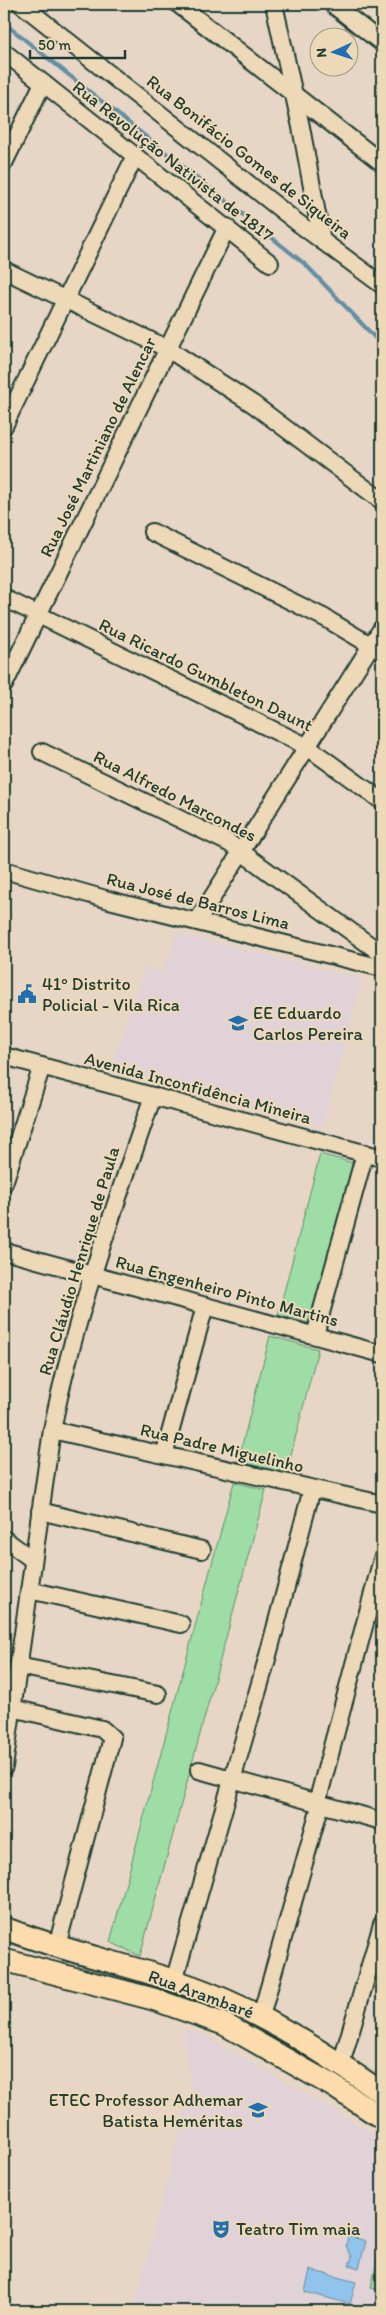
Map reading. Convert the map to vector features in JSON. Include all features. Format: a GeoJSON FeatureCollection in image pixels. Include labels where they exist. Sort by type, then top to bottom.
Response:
{"type":"FeatureCollection","features":[{"type":"Feature","properties":{"kind":"main road","name":"Rua Arambaré"},"geometry":{"type":"LineString","coordinates":[[4,1928],[174,1981],[261,2016],[318,2049],[382,2093]]}},
{"type":"Feature","properties":{"kind":"main road","name":"Rua Arambaré"},"geometry":{"type":"LineString","coordinates":[[4,1960],[186,2010],[224,2024],[333,2086],[382,2118]]}},
{"type":"Feature","properties":{"kind":"main road"},"geometry":{"type":"LineString","coordinates":[[280,2056],[299,2059],[309,2058],[318,2049]]}},
{"type":"Feature","properties":{"kind":"street","name":"Rua Bonifácio Gomes de Siqueira"},"geometry":{"type":"LineString","coordinates":[[21,4],[322,241],[382,285]]}},
{"type":"Feature","properties":{"kind":"street"},"geometry":{"type":"LineString","coordinates":[[178,4],[382,163]]}},
{"type":"Feature","properties":{"kind":"street"},"geometry":{"type":"LineString","coordinates":[[274,4],[294,94],[322,241]]}},
{"type":"Feature","properties":{"kind":"street"},"geometry":{"type":"LineString","coordinates":[[332,4],[382,43]]}},
{"type":"Feature","properties":{"kind":"street","name":"Rua Revolução Nativista de 1817"},"geometry":{"type":"LineString","coordinates":[[4,52],[270,263]]}},
{"type":"Feature","properties":{"kind":"street"},"geometry":{"type":"LineString","coordinates":[[4,163],[43,83]]}},
{"type":"Feature","properties":{"kind":"street"},"geometry":{"type":"LineString","coordinates":[[4,426],[135,156]]}},
{"type":"Feature","properties":{"kind":"street","name":"Rua José Martiniano de Alencar"},"geometry":{"type":"LineString","coordinates":[[4,685],[227,227]]}},
{"type":"Feature","properties":{"kind":"street"},"geometry":{"type":"LineString","coordinates":[[4,270],[168,349],[253,404],[382,500]]}},
{"type":"Feature","properties":{"kind":"street"},"geometry":{"type":"LineString","coordinates":[[152,532],[301,605],[377,648]]}},
{"type":"Feature","properties":{"kind":"street","name":"Rua Ricardo Gumbleton Daunt"},"geometry":{"type":"LineString","coordinates":[[4,598],[306,746],[382,801]]}},
{"type":"Feature","properties":{"kind":"street"},"geometry":{"type":"LineString","coordinates":[[198,920],[306,746],[377,648],[382,628]]}},
{"type":"Feature","properties":{"kind":"street","name":"Rua Alfredo Marcondes"},"geometry":{"type":"LineString","coordinates":[[42,752],[241,851],[382,954]]}},
{"type":"Feature","properties":{"kind":"street","name":"Rua José de Barros Lima"},"geometry":{"type":"LineString","coordinates":[[4,870],[109,900],[198,920],[382,968]]}},
{"type":"Feature","properties":{"kind":"street","name":"Avenida Inconfidência Mineira"},"geometry":{"type":"LineString","coordinates":[[4,1056],[382,1158]]}},
{"type":"Feature","properties":{"kind":"street"},"geometry":{"type":"LineString","coordinates":[[4,1183],[42,1066]]}},
{"type":"Feature","properties":{"kind":"street","name":"Rua Cláudio Henrique de Paula"},"geometry":{"type":"LineString","coordinates":[[4,1767],[9,1713],[18,1666],[52,1430],[71,1345],[92,1276],[153,1096]]}},
{"type":"Feature","properties":{"kind":"street"},"geometry":{"type":"LineString","coordinates":[[315,1335],[365,1153]]}},
{"type":"Feature","properties":{"kind":"street","name":"Rua Engenheiro Pinto Martins"},"geometry":{"type":"LineString","coordinates":[[4,1251],[382,1354]]}},
{"type":"Feature","properties":{"kind":"street"},"geometry":{"type":"LineString","coordinates":[[164,1455],[206,1306]]}},
{"type":"Feature","properties":{"kind":"street","name":"Rua Padre Miguelinho"},"geometry":{"type":"LineString","coordinates":[[52,1430],[382,1504]]}},
{"type":"Feature","properties":{"kind":"street"},"geometry":{"type":"LineString","coordinates":[[174,1981],[233,1779],[312,1489]]}},
{"type":"Feature","properties":{"kind":"street"},"geometry":{"type":"LineString","coordinates":[[40,1511],[202,1550]]}},
{"type":"Feature","properties":{"kind":"street"},"geometry":{"type":"LineString","coordinates":[[4,1538],[33,1560]]}},
{"type":"Feature","properties":{"kind":"street"},"geometry":{"type":"LineString","coordinates":[[261,2016],[319,1803],[382,1559]]}},
{"type":"Feature","properties":{"kind":"street"},"geometry":{"type":"LineString","coordinates":[[29,1590],[181,1624]]}},
{"type":"Feature","properties":{"kind":"street"},"geometry":{"type":"LineString","coordinates":[[18,1666],[158,1694]]}},
{"type":"Feature","properties":{"kind":"street"},"geometry":{"type":"LineString","coordinates":[[9,1713],[102,1730],[112,1738],[57,1946]]}},
{"type":"Feature","properties":{"kind":"street"},"geometry":{"type":"LineString","coordinates":[[199,1770],[382,1821]]}},
{"type":"Feature","properties":{"kind":"street"},"geometry":{"type":"LineString","coordinates":[[341,2064],[382,1924]]}},
{"type":"Feature","properties":{"kind":"shaded area","name":"EE Eduardo Carlos Pereira"},"geometry":{"type":"Polygon","coordinates":[[[176,933],[362,978],[323,1126],[110,1069],[145,966],[163,972],[176,933]]]}},
{"type":"Feature","properties":{"kind":"shaded area"},"geometry":{"type":"Polygon","coordinates":[[[186,2029],[204,2035],[382,2138],[382,2311],[133,2311],[191,2085],[183,2038],[186,2029]]]}},
{"type":"Feature","properties":{"kind":"green space"},"geometry":{"type":"Polygon","coordinates":[[[320,1154],[353,1163],[312,1324],[278,1315],[320,1154]]]}},
{"type":"Feature","properties":{"kind":"green space"},"geometry":{"type":"Polygon","coordinates":[[[270,1336],[318,1349],[286,1474],[238,1461],[270,1336]]]}},
{"type":"Feature","properties":{"kind":"green space"},"geometry":{"type":"Polygon","coordinates":[[[234,1482],[266,1490],[140,1956],[110,1942],[234,1482]]]}},
{"type":"Feature","properties":{"kind":"green space"},"geometry":{"type":"Polygon","coordinates":[[[382,2238],[382,2291],[371,2288],[382,2238]]]}},
{"type":"Feature","properties":{"kind":"water"},"geometry":{"type":"Polygon","coordinates":[[[348,2236],[366,2241],[359,2268],[349,2265],[352,2257],[346,2246],[348,2236]]]}},
{"type":"Feature","properties":{"kind":"water"},"geometry":{"type":"Polygon","coordinates":[[[310,2270],[356,2282],[350,2304],[305,2292],[310,2270]]]}},
{"type":"Feature","properties":{"kind":"waterway"},"geometry":{"type":"LineString","coordinates":[[4,23],[306,265],[382,345]]}},
{"type":"Feature","properties":{"kind":"place","name":"41º Distrito Policial - Vila Rica"},"geometry":{"type":"Point","coordinates":[27,994]}},
{"type":"Feature","properties":{"kind":"place","name":"EE Eduardo Carlos Pereira"},"geometry":{"type":"Point","coordinates":[238,1023]}},
{"type":"Feature","properties":{"kind":"place","name":"ETEC Professor Adhemar Batista Heméritas"},"geometry":{"type":"Point","coordinates":[258,2110]}},
{"type":"Feature","properties":{"kind":"place","name":"Teatro Tim maia"},"geometry":{"type":"Point","coordinates":[221,2229]}}]}
